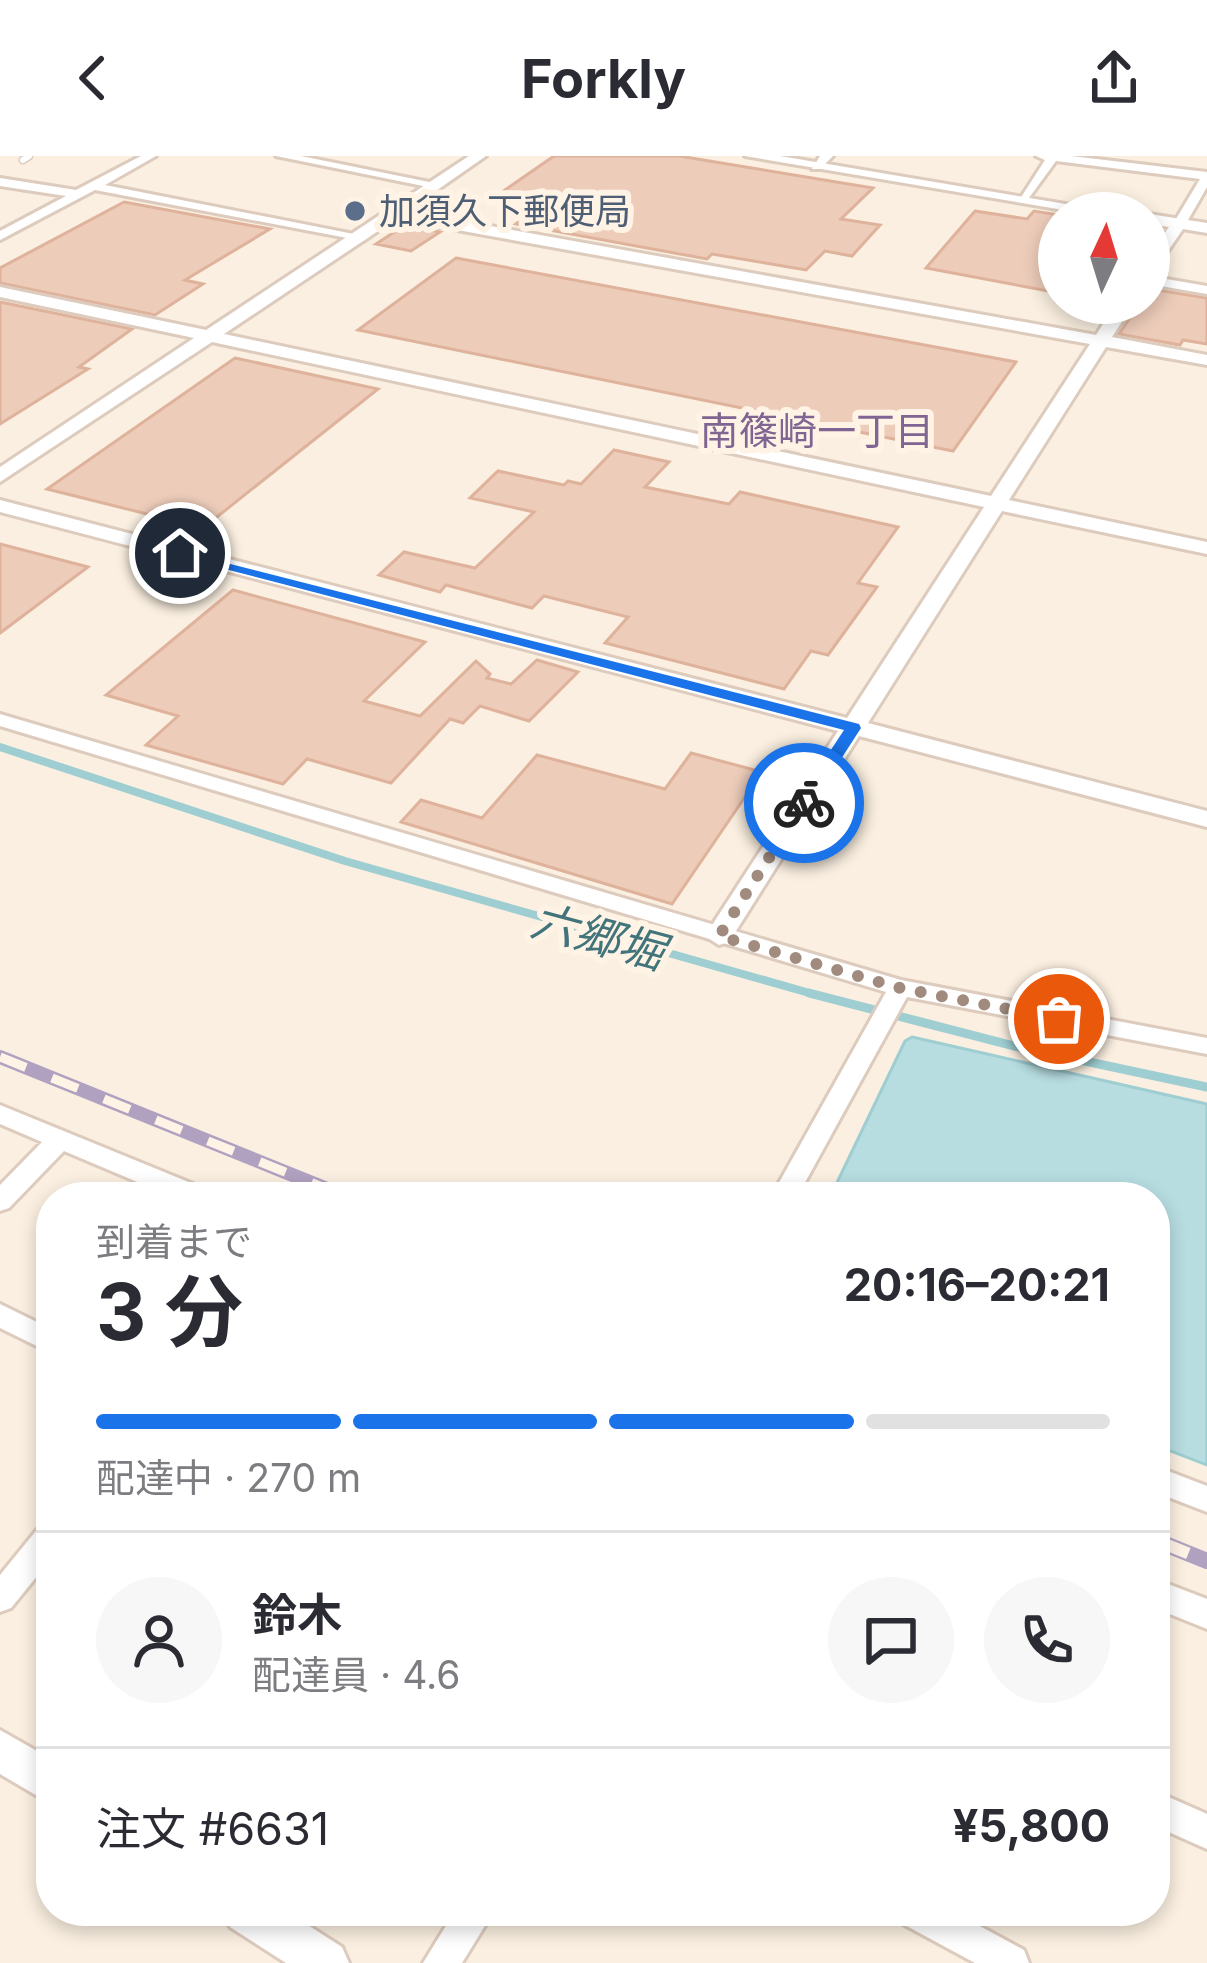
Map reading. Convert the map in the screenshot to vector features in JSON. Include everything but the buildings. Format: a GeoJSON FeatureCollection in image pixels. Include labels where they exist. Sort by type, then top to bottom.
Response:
{"type":"FeatureCollection","features":[{"type":"Feature","properties":{"kind":"street"},"geometry":{"type":"LineString","coordinates":[[0,236],[151,156]]}},
{"type":"Feature","properties":{"kind":"street"},"geometry":{"type":"LineString","coordinates":[[282,156],[438,185]]}},
{"type":"Feature","properties":{"kind":"street"},"geometry":{"type":"LineString","coordinates":[[0,476],[479,156]]}},
{"type":"Feature","properties":{"kind":"street"},"geometry":{"type":"LineString","coordinates":[[752,156],[822,161],[1038,202]]}},
{"type":"Feature","properties":{"kind":"street"},"geometry":{"type":"LineString","coordinates":[[1042,156],[1207,177],[1170,237]]}},
{"type":"Feature","properties":{"kind":"street"},"geometry":{"type":"LineString","coordinates":[[1022,199],[1053,158]]}},
{"type":"Feature","properties":{"kind":"street"},"geometry":{"type":"LineString","coordinates":[[0,182],[76,194]]}},
{"type":"Feature","properties":{"kind":"street"},"geometry":{"type":"LineString","coordinates":[[91,186],[363,237]]}},
{"type":"Feature","properties":{"kind":"street"},"geometry":{"type":"LineString","coordinates":[[396,214],[1207,360]]}},
{"type":"Feature","properties":{"kind":"street"},"geometry":{"type":"LineString","coordinates":[[1170,222],[1207,228]]}},
{"type":"Feature","properties":{"kind":"street"},"geometry":{"type":"LineString","coordinates":[[1170,284],[1207,290]]}},
{"type":"Feature","properties":{"kind":"street"},"geometry":{"type":"LineString","coordinates":[[0,292],[1207,548]]}},
{"type":"Feature","properties":{"kind":"street"},"geometry":{"type":"LineString","coordinates":[[719,936],[1112,324]]}},
{"type":"Feature","properties":{"kind":"street"},"geometry":{"type":"LineString","coordinates":[[0,506],[1207,819]]}},
{"type":"Feature","properties":{"kind":"street"},"geometry":{"type":"LineString","coordinates":[[0,720],[900,988],[1207,1046]]}},
{"type":"Feature","properties":{"kind":"street"},"geometry":{"type":"LineString","coordinates":[[792,1182],[900,988]]}},
{"type":"Feature","properties":{"kind":"street"},"geometry":{"type":"LineString","coordinates":[[0,1114],[163,1182]]}},
{"type":"Feature","properties":{"kind":"street"},"geometry":{"type":"LineString","coordinates":[[0,1201],[60,1139]]}},
{"type":"Feature","properties":{"kind":"street"},"geometry":{"type":"LineString","coordinates":[[3,1321],[36,1335]]}},
{"type":"Feature","properties":{"kind":"street"},"geometry":{"type":"LineString","coordinates":[[1170,1485],[1207,1499]]}},
{"type":"Feature","properties":{"kind":"street"},"geometry":{"type":"LineString","coordinates":[[0,1598],[36,1554]]}},
{"type":"Feature","properties":{"kind":"street"},"geometry":{"type":"LineString","coordinates":[[1170,1599],[1207,1614]]}},
{"type":"Feature","properties":{"kind":"street"},"geometry":{"type":"LineString","coordinates":[[0,1750],[36,1774]]}},
{"type":"Feature","properties":{"kind":"street"},"geometry":{"type":"LineString","coordinates":[[1170,1815],[1207,1832]]}},
{"type":"Feature","properties":{"kind":"street"},"geometry":{"type":"LineString","coordinates":[[269,1926],[326,1963]]}},
{"type":"Feature","properties":{"kind":"street"},"geometry":{"type":"LineString","coordinates":[[441,1963],[466,1926]]}},
{"type":"Feature","properties":{"kind":"street"},"geometry":{"type":"LineString","coordinates":[[947,1926],[1011,1963]]}},
{"type":"Feature","properties":{"kind":"water"},"geometry":{"type":"Polygon","coordinates":[[[912,1037],[1207,1104],[1207,1465],[1170,1451],[1170,1182],[837,1182],[905,1041],[912,1037]]]}},
{"type":"Feature","properties":{"kind":"waterway","name":"六郷堀"},"geometry":{"type":"LineString","coordinates":[[0,747],[345,861],[814,994]]}},
{"type":"Feature","properties":{"kind":"waterway","name":"六郷堀"},"geometry":{"type":"LineString","coordinates":[[809,993],[814,994]]}},
{"type":"Feature","properties":{"kind":"waterway","name":"六郷堀"},"geometry":{"type":"LineString","coordinates":[[814,994],[1014,1046],[1207,1087]]}},
{"type":"Feature","properties":{"kind":"waterway","name":"六郷堀"},"geometry":{"type":"LineString","coordinates":[[814,994],[820,996]]}},
{"type":"Feature","properties":{"kind":"railway"},"geometry":{"type":"LineString","coordinates":[[0,1057],[310,1182]]}},
{"type":"Feature","properties":{"kind":"railway"},"geometry":{"type":"LineString","coordinates":[[1170,1546],[1207,1561]]}},
{"type":"Feature","properties":{"kind":"way so far"},"geometry":{"type":"LineString","coordinates":[[804,803],[719,936],[900,988],[1059,1019]]}},
{"type":"Feature","properties":{"kind":"place","name":"加須久下郵便局"},"geometry":{"type":"Point","coordinates":[355,211]}},
{"type":"Feature","properties":{"kind":"district","name":"南篠崎一丁目"},"geometry":{"type":"Point","coordinates":[817,430]}},
{"type":"Feature","properties":{"kind":"route"},"geometry":{"type":"LineString","coordinates":[[180,553],[853,728],[804,803]]}}]}
